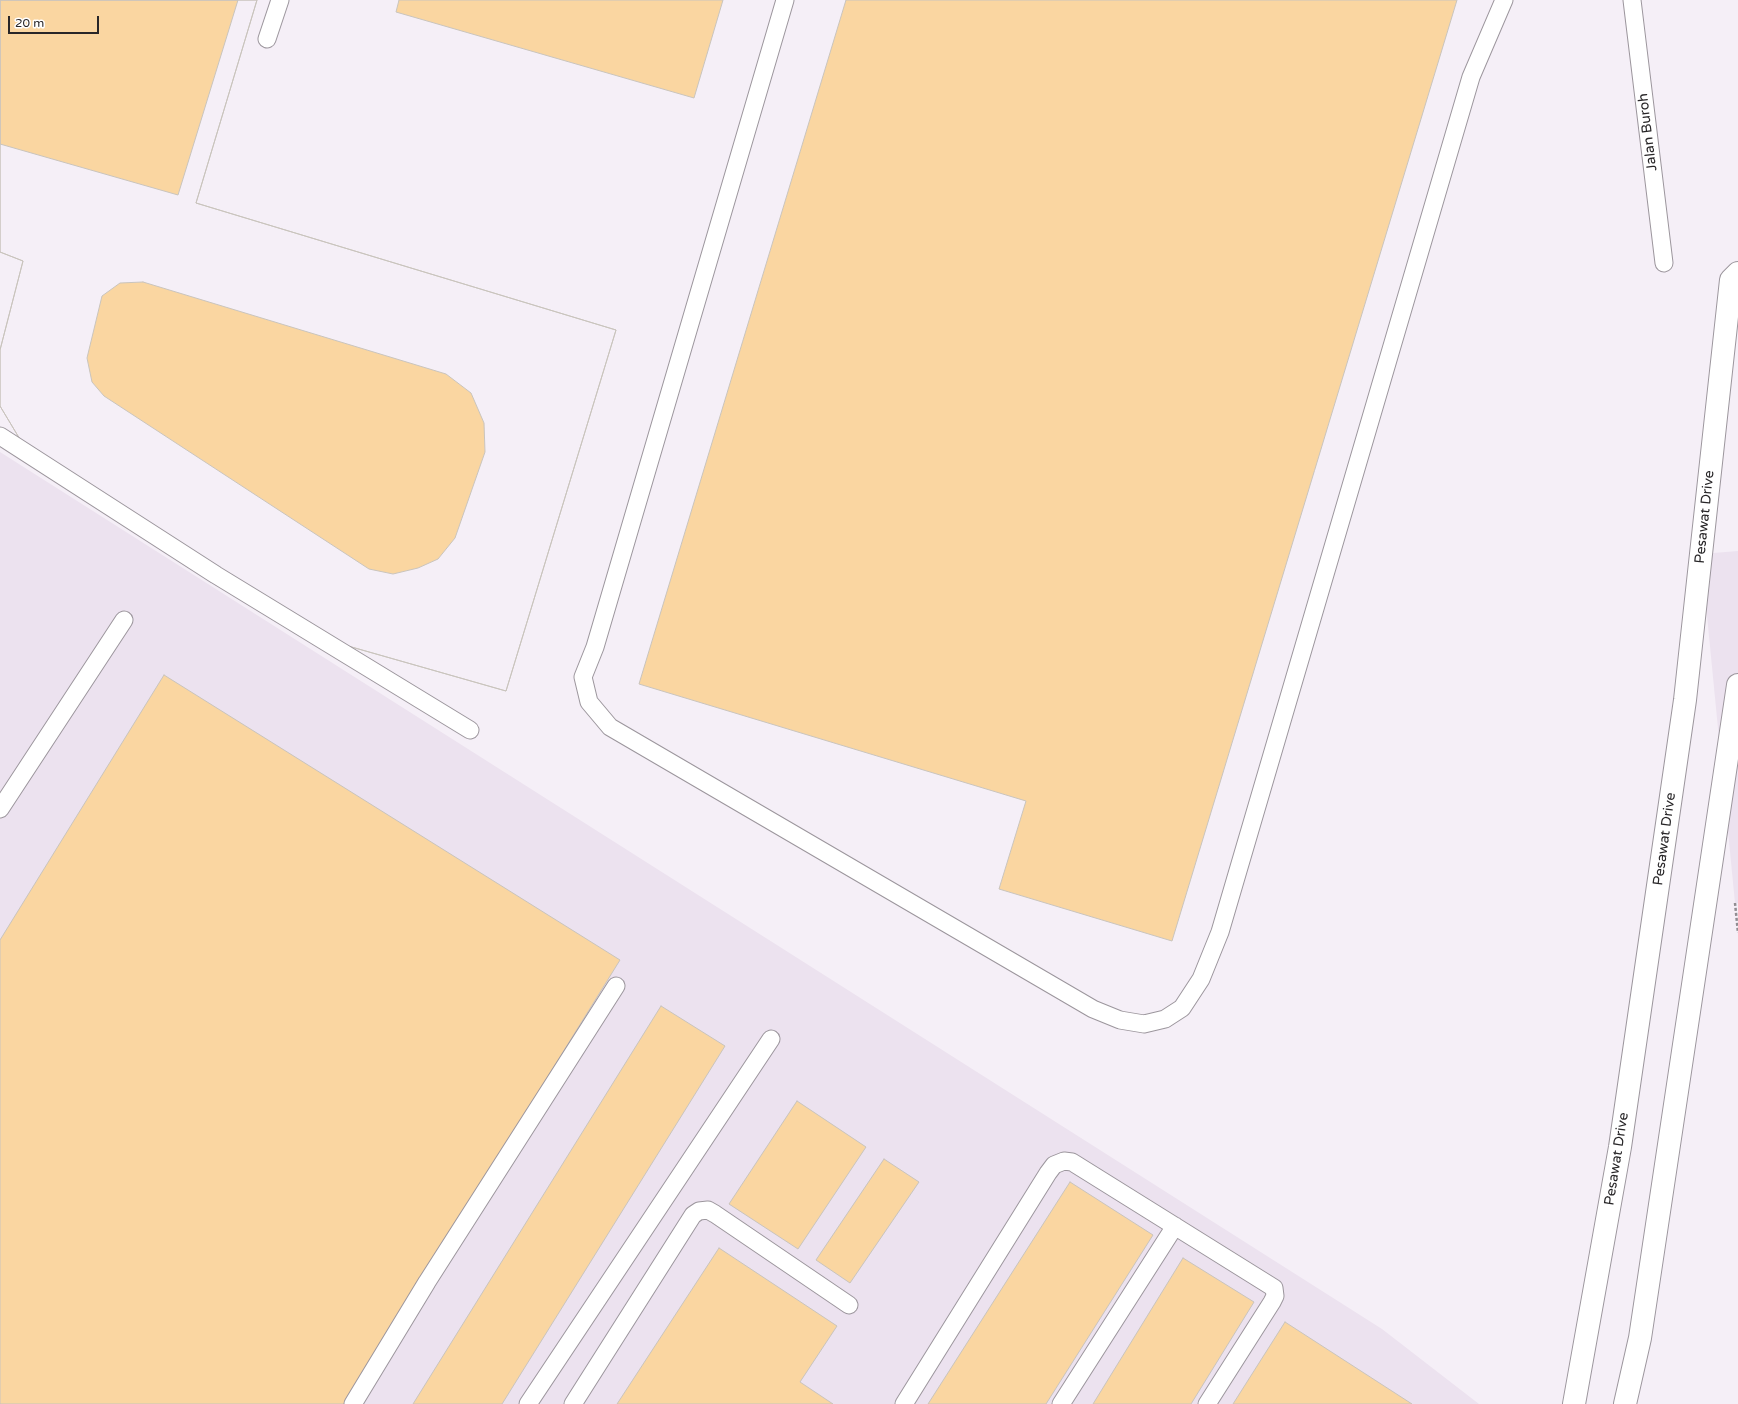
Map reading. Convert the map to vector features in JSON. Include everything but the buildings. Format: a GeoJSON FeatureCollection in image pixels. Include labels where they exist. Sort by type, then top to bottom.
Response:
{"type":"FeatureCollection","features":[{"type":"Feature","properties":{"kind":"street","name":"Pesawat Drive"},"geometry":{"type":"LineString","coordinates":[[1574,1404],[1620,1148],[1684,708],[1731,280],[1738,273]]}},
{"type":"Feature","properties":{"kind":"street"},"geometry":{"type":"LineString","coordinates":[[1626,1404],[1640,1338],[1738,685]]}},
{"type":"Feature","properties":{"kind":"lane"},"geometry":{"type":"LineString","coordinates":[[267,39],[280,0]]}},
{"type":"Feature","properties":{"kind":"lane"},"geometry":{"type":"LineString","coordinates":[[785,0],[597,639],[583,677],[589,702],[610,727],[1093,1009],[1120,1020],[1144,1024],[1165,1018],[1182,1008],[1201,979],[1220,932],[1471,77],[1504,0]]}},
{"type":"Feature","properties":{"kind":"lane","name":"Jalan Buroh"},"geometry":{"type":"LineString","coordinates":[[1632,0],[1664,263]]}},
{"type":"Feature","properties":{"kind":"lane"},"geometry":{"type":"LineString","coordinates":[[0,436],[216,575],[470,730]]}},
{"type":"Feature","properties":{"kind":"lane"},"geometry":{"type":"LineString","coordinates":[[0,809],[124,620]]}},
{"type":"Feature","properties":{"kind":"lane"},"geometry":{"type":"LineString","coordinates":[[353,1404],[427,1282],[616,986]]}},
{"type":"Feature","properties":{"kind":"lane"},"geometry":{"type":"LineString","coordinates":[[528,1404],[771,1039]]}},
{"type":"Feature","properties":{"kind":"lane"},"geometry":{"type":"LineString","coordinates":[[904,1404],[1048,1173],[1054,1165],[1064,1161],[1072,1162],[1274,1288],[1275,1296],[1272,1302],[1207,1404]]}},
{"type":"Feature","properties":{"kind":"lane"},"geometry":{"type":"LineString","coordinates":[[573,1404],[693,1215],[699,1211],[708,1210],[716,1214],[849,1305]]}},
{"type":"Feature","properties":{"kind":"lane"},"geometry":{"type":"LineString","coordinates":[[1061,1404],[1175,1226]]}},
{"type":"Feature","properties":{"kind":"path"},"geometry":{"type":"LineString","coordinates":[[1735,903],[1738,933]]}},
{"type":"Feature","properties":{"kind":"shaded area"},"geometry":{"type":"Polygon","coordinates":[[[0,452],[1382,1329],[1479,1404],[0,1404],[0,452]]]}},
{"type":"Feature","properties":{"kind":"shaded area"},"geometry":{"type":"Polygon","coordinates":[[[1738,551],[1738,903],[1735,903],[1701,554],[1738,551]]]}}]}
